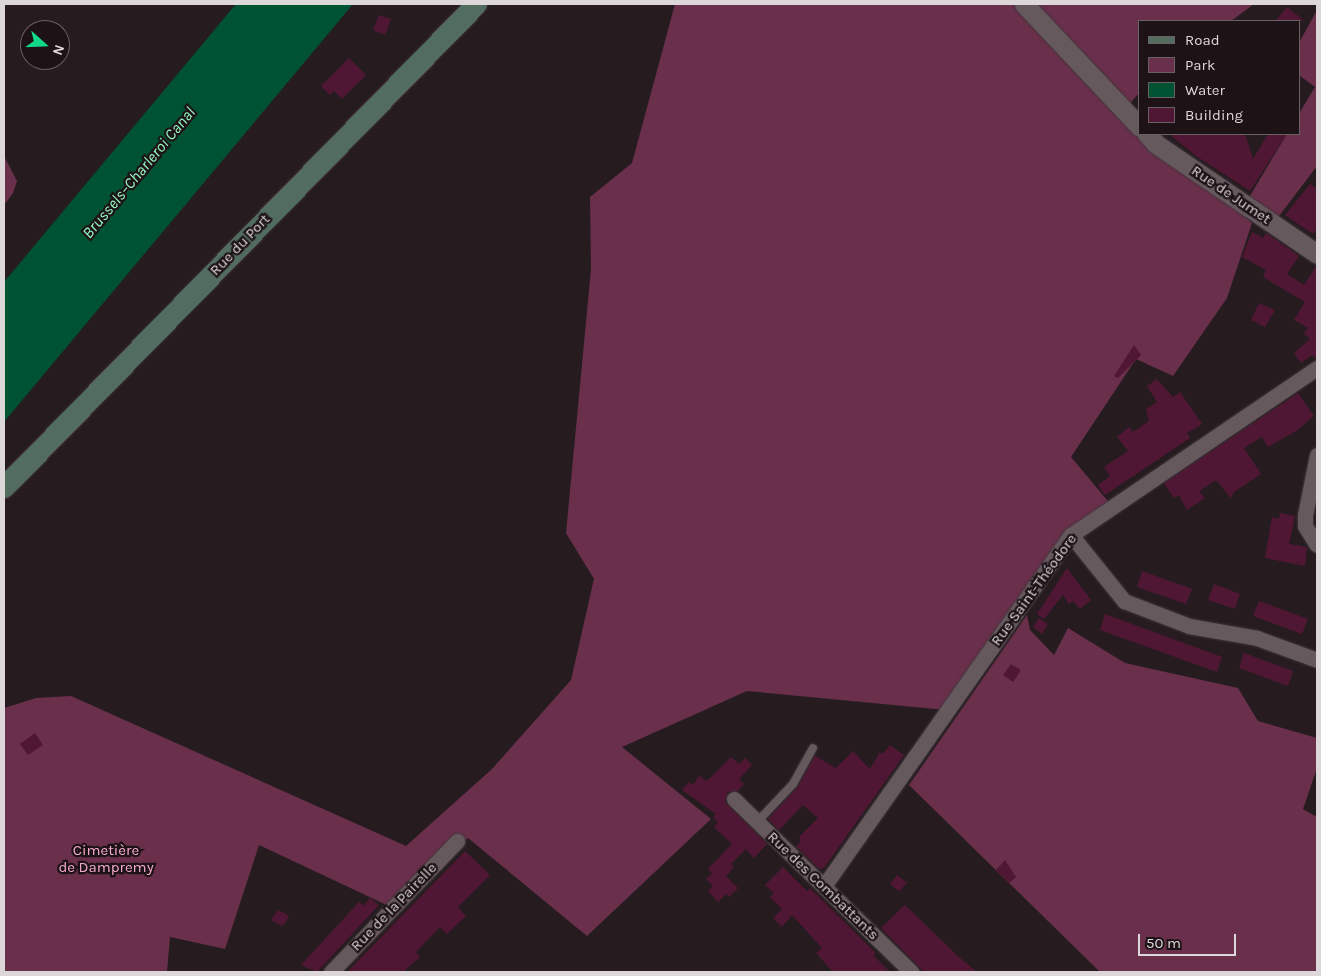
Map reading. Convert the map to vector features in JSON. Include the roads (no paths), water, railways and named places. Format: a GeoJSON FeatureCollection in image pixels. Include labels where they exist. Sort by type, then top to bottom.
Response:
{"type":"FeatureCollection","features":[{"type":"Feature","properties":{"kind":"main road","name":"Rue du Port"},"geometry":{"type":"LineString","coordinates":[[4,487],[476,4]]}},
{"type":"Feature","properties":{"kind":"street"},"geometry":{"type":"LineString","coordinates":[[1024,4],[1138,124]]}},
{"type":"Feature","properties":{"kind":"street","name":"Rue de Jumet"},"geometry":{"type":"LineString","coordinates":[[1147,135],[1156,144],[1317,254]]}},
{"type":"Feature","properties":{"kind":"street","name":"Rue Saint-Théodore"},"geometry":{"type":"LineString","coordinates":[[824,886],[1071,535],[1317,368]]}},
{"type":"Feature","properties":{"kind":"street"},"geometry":{"type":"LineString","coordinates":[[1317,455],[1305,515],[1305,526],[1317,545]]}},
{"type":"Feature","properties":{"kind":"street"},"geometry":{"type":"LineString","coordinates":[[1071,535],[1124,601],[1189,626],[1257,638],[1317,660]]}},
{"type":"Feature","properties":{"kind":"street","name":"Rue des Combattants"},"geometry":{"type":"LineString","coordinates":[[734,799],[911,972]]}},
{"type":"Feature","properties":{"kind":"street","name":"Rue de la Pairelle"},"geometry":{"type":"LineString","coordinates":[[331,972],[457,841]]}},
{"type":"Feature","properties":{"kind":"lane"},"geometry":{"type":"LineString","coordinates":[[757,822],[793,784],[813,748]]}},
{"type":"Feature","properties":{"kind":"water","name":"Brussels–Charleroi Canal"},"geometry":{"type":"Polygon","coordinates":[[[236,4],[353,4],[4,422],[4,282],[236,4]]]}},
{"type":"Feature","properties":{"kind":"park label","name":"Cimetière de Dampremy"},"geometry":{"type":"Point","coordinates":[106,858]}}]}
